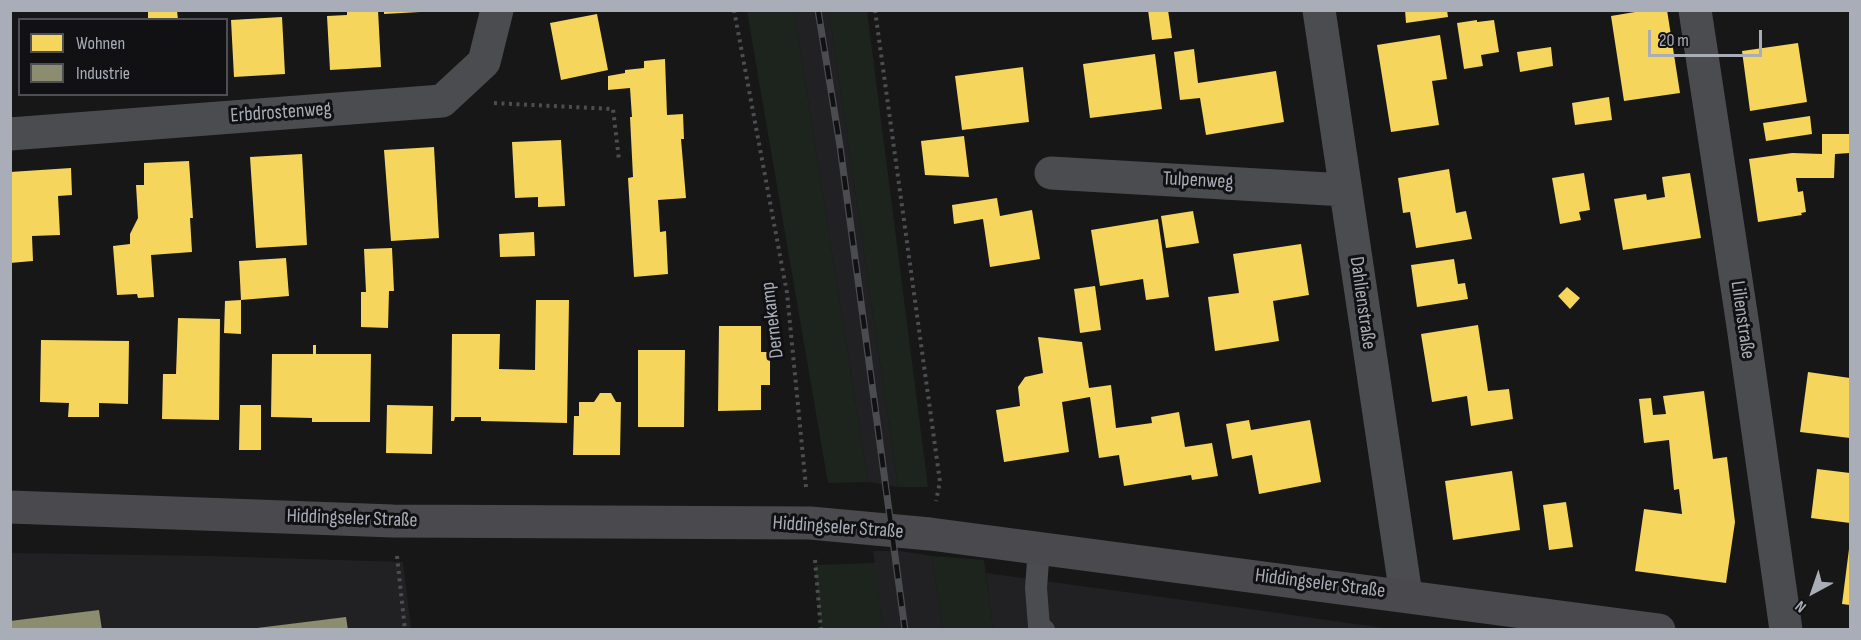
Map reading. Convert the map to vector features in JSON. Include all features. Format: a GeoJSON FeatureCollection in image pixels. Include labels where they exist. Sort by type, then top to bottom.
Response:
{"type":"FeatureCollection","features":[{"type":"Feature","properties":{"kind":"street"},"geometry":{"type":"LineString","coordinates":[[442,101],[484,62],[496,10]]}},
{"type":"Feature","properties":{"kind":"street","name":"Dahlienstraße"},"geometry":{"type":"LineString","coordinates":[[1319,10],[1406,595]]}},
{"type":"Feature","properties":{"kind":"street","name":"Lilienstraße"},"geometry":{"type":"LineString","coordinates":[[1695,10],[1786,630]]}},
{"type":"Feature","properties":{"kind":"street","name":"Erbdrostenweg"},"geometry":{"type":"LineString","coordinates":[[10,134],[442,101]]}},
{"type":"Feature","properties":{"kind":"street","name":"Tulpenweg"},"geometry":{"type":"LineString","coordinates":[[1051,173],[1346,190]]}},
{"type":"Feature","properties":{"kind":"street","name":"Hiddingseler Straße"},"geometry":{"type":"LineString","coordinates":[[10,507],[393,521],[810,523],[930,534],[1659,630]]}},
{"type":"Feature","properties":{"kind":"lane"},"geometry":{"type":"LineString","coordinates":[[1039,549],[1036,588],[1039,626],[1044,630]]}},
{"type":"Feature","properties":{"kind":"path","name":"Dernekamp"},"geometry":{"type":"LineString","coordinates":[[734,10],[787,293],[821,630]]}},
{"type":"Feature","properties":{"kind":"path"},"geometry":{"type":"LineString","coordinates":[[876,10],[940,482],[930,534]]}},
{"type":"Feature","properties":{"kind":"path"},"geometry":{"type":"LineString","coordinates":[[442,101],[613,109],[619,160]]}},
{"type":"Feature","properties":{"kind":"path"},"geometry":{"type":"LineString","coordinates":[[393,521],[405,630]]}},
{"type":"Feature","properties":{"kind":"shaded area"},"geometry":{"type":"Polygon","coordinates":[[[747,11],[794,11],[868,482],[828,483],[747,11]]]}},
{"type":"Feature","properties":{"kind":"shaded area"},"geometry":{"type":"Polygon","coordinates":[[[794,11],[829,11],[898,487],[868,482],[794,11]]]}},
{"type":"Feature","properties":{"kind":"shaded area"},"geometry":{"type":"Polygon","coordinates":[[[829,11],[867,11],[928,487],[898,487],[829,11]]]}},
{"type":"Feature","properties":{"kind":"shaded area"},"geometry":{"type":"Polygon","coordinates":[[[873,551],[900,551],[932,556],[943,629],[883,629],[873,551]]]}},
{"type":"Feature","properties":{"kind":"shaded area"},"geometry":{"type":"Polygon","coordinates":[[[11,553],[403,562],[411,629],[11,630],[11,553]]]}},
{"type":"Feature","properties":{"kind":"shaded area"},"geometry":{"type":"Polygon","coordinates":[[[932,556],[984,560],[993,629],[943,629],[932,556]]]}},
{"type":"Feature","properties":{"kind":"shaded area"},"geometry":{"type":"Polygon","coordinates":[[[875,563],[883,629],[821,629],[815,565],[875,563]]]}},
{"type":"Feature","properties":{"kind":"shaded area"},"geometry":{"type":"Polygon","coordinates":[[[986,573],[1257,610],[1391,629],[993,629],[986,573]]]}},
{"type":"Feature","properties":{"kind":"building: Wohnen"},"geometry":{"type":"Polygon","coordinates":[[[148,10],[177,10],[178,18],[148,18],[148,10]]]}},
{"type":"Feature","properties":{"kind":"building: Wohnen"},"geometry":{"type":"Polygon","coordinates":[[[347,10],[378,10],[381,67],[330,70],[327,16],[347,15],[347,10]]]}},
{"type":"Feature","properties":{"kind":"building: Wohnen"},"geometry":{"type":"Polygon","coordinates":[[[384,10],[420,10],[420,12],[384,14],[384,10]]]}},
{"type":"Feature","properties":{"kind":"building: Wohnen"},"geometry":{"type":"Polygon","coordinates":[[[1148,10],[1168,10],[1172,38],[1152,40],[1148,10]]]}},
{"type":"Feature","properties":{"kind":"building: Wohnen"},"geometry":{"type":"Polygon","coordinates":[[[1405,10],[1447,10],[1448,17],[1406,23],[1405,10]]]}},
{"type":"Feature","properties":{"kind":"building: Wohnen"},"geometry":{"type":"Polygon","coordinates":[[[1647,10],[1667,10],[1680,93],[1624,101],[1611,16],[1647,10]]]}},
{"type":"Feature","properties":{"kind":"building: Wohnen"},"geometry":{"type":"Polygon","coordinates":[[[597,14],[608,70],[561,80],[550,23],[597,14]]]}},
{"type":"Feature","properties":{"kind":"building: Wohnen"},"geometry":{"type":"Polygon","coordinates":[[[282,17],[285,74],[234,77],[231,20],[282,17]]]}},
{"type":"Feature","properties":{"kind":"building: Wohnen"},"geometry":{"type":"Polygon","coordinates":[[[1477,20],[1477,22],[1494,20],[1499,52],[1481,55],[1483,66],[1464,69],[1457,23],[1477,20]]]}},
{"type":"Feature","properties":{"kind":"building: Wohnen"},"geometry":{"type":"Polygon","coordinates":[[[1440,35],[1447,79],[1432,81],[1439,125],[1391,132],[1377,45],[1440,35]]]}},
{"type":"Feature","properties":{"kind":"building: Wohnen"},"geometry":{"type":"Polygon","coordinates":[[[1798,43],[1807,102],[1750,111],[1742,51],[1798,43]]]}},
{"type":"Feature","properties":{"kind":"building: Wohnen"},"geometry":{"type":"Polygon","coordinates":[[[1551,47],[1553,66],[1520,72],[1517,52],[1551,47]]]}},
{"type":"Feature","properties":{"kind":"building: Wohnen"},"geometry":{"type":"Polygon","coordinates":[[[1194,49],[1198,83],[1276,71],[1284,122],[1206,135],[1200,98],[1180,100],[1174,52],[1194,49]]]}},
{"type":"Feature","properties":{"kind":"building: Wohnen"},"geometry":{"type":"Polygon","coordinates":[[[1155,54],[1162,109],[1090,118],[1083,64],[1155,54]]]}},
{"type":"Feature","properties":{"kind":"building: Wohnen"},"geometry":{"type":"Polygon","coordinates":[[[665,59],[667,115],[683,114],[684,139],[681,139],[686,198],[658,200],[660,232],[666,231],[668,274],[634,277],[628,178],[633,177],[630,88],[608,90],[608,76],[625,73],[625,70],[644,68],[644,61],[665,59]]]}},
{"type":"Feature","properties":{"kind":"building: Wohnen"},"geometry":{"type":"Polygon","coordinates":[[[1023,67],[1029,122],[962,130],[955,76],[1023,67]]]}},
{"type":"Feature","properties":{"kind":"building: Wohnen"},"geometry":{"type":"Polygon","coordinates":[[[1609,97],[1612,120],[1575,125],[1572,103],[1609,97]]]}},
{"type":"Feature","properties":{"kind":"building: Wohnen"},"geometry":{"type":"Polygon","coordinates":[[[1810,116],[1812,134],[1766,141],[1763,123],[1810,116]]]}},
{"type":"Feature","properties":{"kind":"building: Wohnen"},"geometry":{"type":"Polygon","coordinates":[[[1822,134],[1850,134],[1850,153],[1835,154],[1834,178],[1796,178],[1798,192],[1803,191],[1806,212],[1801,213],[1802,215],[1758,222],[1749,159],[1792,153],[1822,154],[1822,134]]]}},
{"type":"Feature","properties":{"kind":"building: Wohnen"},"geometry":{"type":"Polygon","coordinates":[[[964,136],[969,177],[925,175],[921,141],[964,136]]]}},
{"type":"Feature","properties":{"kind":"building: Wohnen"},"geometry":{"type":"Polygon","coordinates":[[[561,140],[565,206],[538,207],[538,197],[515,198],[512,142],[561,140]]]}},
{"type":"Feature","properties":{"kind":"building: Wohnen"},"geometry":{"type":"Polygon","coordinates":[[[434,147],[439,238],[391,241],[384,150],[434,147]]]}},
{"type":"Feature","properties":{"kind":"building: Wohnen"},"geometry":{"type":"Polygon","coordinates":[[[302,154],[307,245],[256,248],[250,157],[302,154]]]}},
{"type":"Feature","properties":{"kind":"building: Wohnen"},"geometry":{"type":"Polygon","coordinates":[[[189,161],[193,218],[190,218],[192,252],[151,255],[154,297],[138,298],[137,294],[117,295],[113,246],[130,244],[130,234],[138,218],[136,185],[144,185],[144,163],[189,161]]]}},
{"type":"Feature","properties":{"kind":"building: Wohnen"},"geometry":{"type":"Polygon","coordinates":[[[71,168],[72,195],[58,196],[60,235],[32,236],[33,261],[10,263],[10,172],[71,168]]]}},
{"type":"Feature","properties":{"kind":"building: Wohnen"},"geometry":{"type":"Polygon","coordinates":[[[1449,169],[1456,213],[1466,211],[1472,239],[1416,248],[1410,212],[1403,213],[1398,178],[1449,169]]]}},
{"type":"Feature","properties":{"kind":"building: Wohnen"},"geometry":{"type":"Polygon","coordinates":[[[1584,173],[1590,210],[1579,212],[1581,220],[1560,224],[1552,178],[1584,173]]]}},
{"type":"Feature","properties":{"kind":"building: Wohnen"},"geometry":{"type":"Polygon","coordinates":[[[1690,173],[1701,238],[1623,250],[1614,199],[1646,194],[1647,200],[1665,197],[1662,177],[1690,173]]]}},
{"type":"Feature","properties":{"kind":"building: Wohnen"},"geometry":{"type":"Polygon","coordinates":[[[997,198],[1000,216],[1032,210],[1040,259],[990,267],[983,219],[954,224],[952,205],[997,198]]]}},
{"type":"Feature","properties":{"kind":"building: Wohnen"},"geometry":{"type":"Polygon","coordinates":[[[1193,211],[1199,243],[1166,248],[1161,216],[1193,211]]]}},
{"type":"Feature","properties":{"kind":"building: Wohnen"},"geometry":{"type":"Polygon","coordinates":[[[1158,219],[1169,297],[1146,300],[1143,279],[1100,286],[1091,230],[1158,219]]]}},
{"type":"Feature","properties":{"kind":"building: Wohnen"},"geometry":{"type":"Polygon","coordinates":[[[534,232],[535,256],[500,257],[499,234],[534,232]]]}},
{"type":"Feature","properties":{"kind":"building: Wohnen"},"geometry":{"type":"Polygon","coordinates":[[[1301,244],[1309,295],[1273,301],[1279,341],[1215,351],[1208,297],[1239,293],[1233,254],[1301,244]]]}},
{"type":"Feature","properties":{"kind":"building: Wohnen"},"geometry":{"type":"Polygon","coordinates":[[[392,248],[394,291],[389,291],[388,328],[361,327],[361,292],[366,292],[364,249],[392,248]]]}},
{"type":"Feature","properties":{"kind":"building: Wohnen"},"geometry":{"type":"Polygon","coordinates":[[[286,258],[289,296],[241,300],[239,261],[286,258]]]}},
{"type":"Feature","properties":{"kind":"building: Wohnen"},"geometry":{"type":"Polygon","coordinates":[[[1454,259],[1458,284],[1465,283],[1468,299],[1417,307],[1411,265],[1454,259]]]}},
{"type":"Feature","properties":{"kind":"building: Wohnen"},"geometry":{"type":"Polygon","coordinates":[[[1095,286],[1101,330],[1080,333],[1074,289],[1095,286]]]}},
{"type":"Feature","properties":{"kind":"building: Wohnen"},"geometry":{"type":"Polygon","coordinates":[[[1567,287],[1580,298],[1570,309],[1558,296],[1567,287]]]}},
{"type":"Feature","properties":{"kind":"building: Wohnen"},"geometry":{"type":"Polygon","coordinates":[[[241,300],[241,334],[224,333],[225,301],[241,300]]]}},
{"type":"Feature","properties":{"kind":"building: Wohnen"},"geometry":{"type":"Polygon","coordinates":[[[536,300],[569,300],[567,423],[481,421],[481,417],[455,417],[454,421],[451,421],[452,334],[500,334],[499,369],[535,370],[536,300]]]}},
{"type":"Feature","properties":{"kind":"building: Wohnen"},"geometry":{"type":"Polygon","coordinates":[[[178,318],[220,319],[219,420],[162,419],[163,374],[176,374],[178,318]]]}},
{"type":"Feature","properties":{"kind":"building: Wohnen"},"geometry":{"type":"Polygon","coordinates":[[[1478,325],[1488,391],[1509,389],[1513,419],[1471,426],[1467,396],[1432,402],[1421,334],[1478,325]]]}},
{"type":"Feature","properties":{"kind":"building: Wohnen"},"geometry":{"type":"Polygon","coordinates":[[[719,326],[761,326],[761,352],[770,352],[770,385],[761,385],[761,410],[718,411],[719,326]]]}},
{"type":"Feature","properties":{"kind":"building: Wohnen"},"geometry":{"type":"Polygon","coordinates":[[[1038,337],[1082,342],[1089,388],[1111,385],[1116,428],[1152,423],[1151,417],[1179,412],[1185,447],[1212,443],[1218,476],[1192,480],[1191,475],[1124,486],[1119,455],[1099,458],[1090,397],[1062,402],[1069,452],[1004,462],[996,410],[1020,406],[1018,387],[1025,377],[1043,373],[1038,337]]]}},
{"type":"Feature","properties":{"kind":"building: Wohnen"},"geometry":{"type":"Polygon","coordinates":[[[41,340],[129,341],[128,404],[99,403],[99,417],[68,417],[69,403],[40,402],[41,340]]]}},
{"type":"Feature","properties":{"kind":"building: Wohnen"},"geometry":{"type":"Polygon","coordinates":[[[313,345],[316,345],[316,354],[371,354],[370,422],[312,422],[312,418],[271,417],[272,354],[313,354],[313,345]]]}},
{"type":"Feature","properties":{"kind":"building: Wohnen"},"geometry":{"type":"Polygon","coordinates":[[[638,350],[685,350],[684,427],[638,427],[638,350]]]}},
{"type":"Feature","properties":{"kind":"building: Wohnen"},"geometry":{"type":"Polygon","coordinates":[[[1808,372],[1850,378],[1850,438],[1800,432],[1808,372]]]}},
{"type":"Feature","properties":{"kind":"building: Wohnen"},"geometry":{"type":"Polygon","coordinates":[[[1704,391],[1713,459],[1727,457],[1735,522],[1726,583],[1635,571],[1644,509],[1682,514],[1679,489],[1674,490],[1669,440],[1644,443],[1639,399],[1651,398],[1653,415],[1666,414],[1663,396],[1704,391]]]}},
{"type":"Feature","properties":{"kind":"building: Wohnen"},"geometry":{"type":"Polygon","coordinates":[[[600,393],[611,393],[616,402],[621,402],[620,455],[573,455],[574,416],[579,416],[579,402],[594,402],[600,393]]]}},
{"type":"Feature","properties":{"kind":"building: Wohnen"},"geometry":{"type":"Polygon","coordinates":[[[240,405],[261,405],[261,450],[239,450],[240,405]]]}},
{"type":"Feature","properties":{"kind":"building: Wohnen"},"geometry":{"type":"Polygon","coordinates":[[[387,405],[433,406],[432,454],[386,453],[387,405]]]}},
{"type":"Feature","properties":{"kind":"building: Wohnen"},"geometry":{"type":"Polygon","coordinates":[[[1249,420],[1251,430],[1310,420],[1321,482],[1259,494],[1252,455],[1232,459],[1226,424],[1249,420]]]}},
{"type":"Feature","properties":{"kind":"building: Wohnen"},"geometry":{"type":"Polygon","coordinates":[[[1817,469],[1850,473],[1850,523],[1811,518],[1817,469]]]}},
{"type":"Feature","properties":{"kind":"building: Wohnen"},"geometry":{"type":"Polygon","coordinates":[[[1512,471],[1520,530],[1453,540],[1445,481],[1512,471]]]}},
{"type":"Feature","properties":{"kind":"building: Wohnen"},"geometry":{"type":"Polygon","coordinates":[[[1566,502],[1573,547],[1549,550],[1543,505],[1566,502]]]}},
{"type":"Feature","properties":{"kind":"building: Wohnen"},"geometry":{"type":"Polygon","coordinates":[[[1850,549],[1850,605],[1842,604],[1850,549]]]}},
{"type":"Feature","properties":{"kind":"building: Industrie"},"geometry":{"type":"Polygon","coordinates":[[[99,610],[102,630],[10,630],[10,621],[99,610]]]}},
{"type":"Feature","properties":{"kind":"building: Industrie"},"geometry":{"type":"Polygon","coordinates":[[[346,617],[348,630],[257,630],[257,628],[346,617]]]}},
{"type":"Feature","properties":{"kind":"railway"},"geometry":{"type":"LineString","coordinates":[[818,10],[840,146],[905,630]]}}]}
